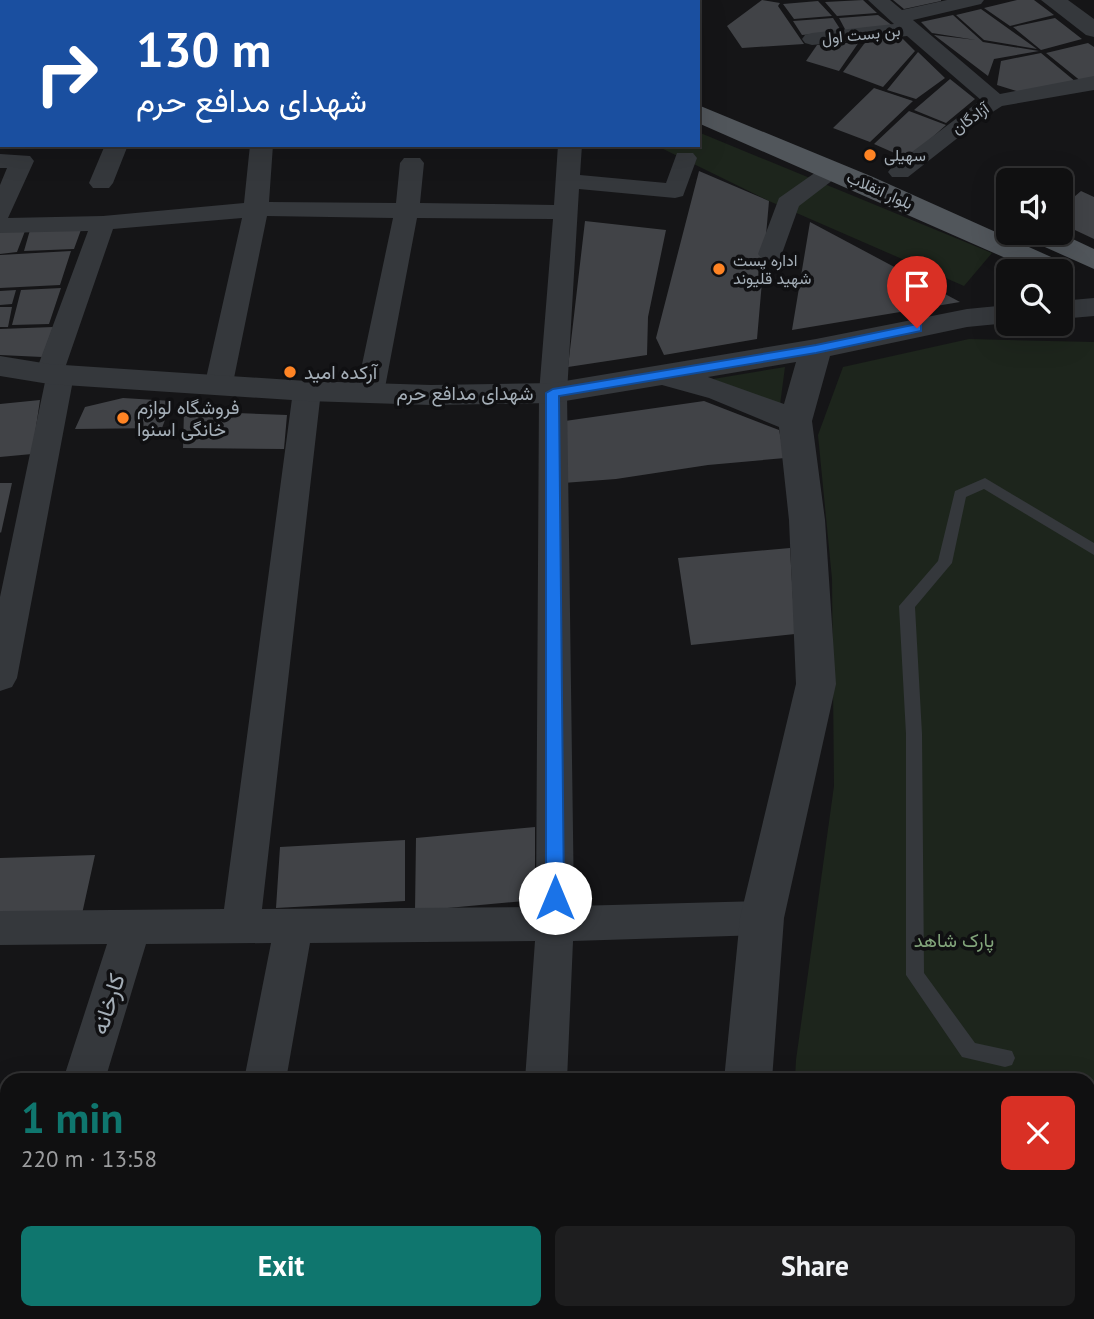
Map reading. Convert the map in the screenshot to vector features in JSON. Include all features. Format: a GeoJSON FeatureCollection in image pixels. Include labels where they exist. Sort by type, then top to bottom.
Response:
{"type":"FeatureCollection","features":[{"type":"Feature","properties":{"kind":"main road","name":"بلوار انقلاب"},"geometry":{"type":"LineString","coordinates":[[700,91],[972,204]]}},
{"type":"Feature","properties":{"kind":"main road","name":"بلوار انقلاب"},"geometry":{"type":"LineString","coordinates":[[700,114],[834,170],[1031,259]]}},
{"type":"Feature","properties":{"kind":"main road"},"geometry":{"type":"LineString","coordinates":[[1066,245],[1092,256]]}},
{"type":"Feature","properties":{"kind":"main road","name":"بلوار انقلاب"},"geometry":{"type":"LineString","coordinates":[[1073,278],[1094,289]]}},
{"type":"Feature","properties":{"kind":"street"},"geometry":{"type":"LineString","coordinates":[[878,0],[995,101]]}},
{"type":"Feature","properties":{"kind":"street","name":"بن بست اول"},"geometry":{"type":"LineString","coordinates":[[812,39],[904,23],[974,0]]}},
{"type":"Feature","properties":{"kind":"street"},"geometry":{"type":"LineString","coordinates":[[1054,0],[1094,30]]}},
{"type":"Feature","properties":{"kind":"street","name":"آزادگان"},"geometry":{"type":"LineString","coordinates":[[900,172],[975,113],[995,101],[1094,83]]}},
{"type":"Feature","properties":{"kind":"street"},"geometry":{"type":"LineString","coordinates":[[101,183],[116,147]]}},
{"type":"Feature","properties":{"kind":"street"},"geometry":{"type":"LineString","coordinates":[[219,383],[256,209],[262,147]]}},
{"type":"Feature","properties":{"kind":"street"},"geometry":{"type":"LineString","coordinates":[[546,1073],[555,925],[553,393],[570,147]]}},
{"type":"Feature","properties":{"kind":"street"},"geometry":{"type":"LineString","coordinates":[[568,181],[675,191],[685,158]]}},
{"type":"Feature","properties":{"kind":"street"},"geometry":{"type":"LineString","coordinates":[[0,161],[22,161],[0,213]]}},
{"type":"Feature","properties":{"kind":"street"},"geometry":{"type":"LineString","coordinates":[[370,393],[407,209],[412,163]]}},
{"type":"Feature","properties":{"kind":"street"},"geometry":{"type":"LineString","coordinates":[[771,254],[788,203],[834,170]]}},
{"type":"Feature","properties":{"kind":"street"},"geometry":{"type":"LineString","coordinates":[[0,226],[103,223],[256,209],[565,212]]}},
{"type":"Feature","properties":{"kind":"street"},"geometry":{"type":"LineString","coordinates":[[0,678],[55,374],[103,223]]}},
{"type":"Feature","properties":{"kind":"street"},"geometry":{"type":"LineString","coordinates":[[967,318],[996,304]]}},
{"type":"Feature","properties":{"kind":"street"},"geometry":{"type":"LineString","coordinates":[[1073,309],[1094,307]]}},
{"type":"Feature","properties":{"kind":"street"},"geometry":{"type":"LineString","coordinates":[[967,318],[996,315]]}},
{"type":"Feature","properties":{"kind":"street","name":"شهدای مدافع حرم"},"geometry":{"type":"LineString","coordinates":[[0,366],[55,374],[307,391],[553,393],[816,349],[967,318]]}},
{"type":"Feature","properties":{"kind":"street"},"geometry":{"type":"LineString","coordinates":[[749,1073],[762,918],[816,684],[807,520],[795,421],[816,349]]}},
{"type":"Feature","properties":{"kind":"street"},"geometry":{"type":"LineString","coordinates":[[666,376],[720,391],[795,421]]}},
{"type":"Feature","properties":{"kind":"street"},"geometry":{"type":"LineString","coordinates":[[241,926],[307,391]]}},
{"type":"Feature","properties":{"kind":"street"},"geometry":{"type":"LineString","coordinates":[[0,928],[555,925],[762,918]]}},
{"type":"Feature","properties":{"kind":"street"},"geometry":{"type":"LineString","coordinates":[[265,1073],[293,927]]}},
{"type":"Feature","properties":{"kind":"street","name":"کارخانه"},"geometry":{"type":"LineString","coordinates":[[86,1073],[132,928]]}},
{"type":"Feature","properties":{"kind":"lane"},"geometry":{"type":"LineString","coordinates":[[1005,1058],[969,1051],[915,975],[914,734],[907,606],[945,562],[960,494],[985,483],[1094,550]]}},
{"type":"Feature","properties":{"kind":"green space"},"geometry":{"type":"Polygon","coordinates":[[[700,133],[992,253],[964,286],[769,201],[659,147],[700,147],[700,133]]]}},
{"type":"Feature","properties":{"kind":"green space","name":"پارک شاهد"},"geometry":{"type":"Polygon","coordinates":[[[969,339],[1094,342],[1094,1073],[795,1073],[834,786],[832,579],[818,435],[843,367],[969,339]]]}},
{"type":"Feature","properties":{"kind":"green space"},"geometry":{"type":"Polygon","coordinates":[[[785,367],[780,405],[713,379],[785,367]]]}},
{"type":"Feature","properties":{"kind":"building"},"geometry":{"type":"Polygon","coordinates":[[[762,0],[780,3],[778,6],[804,44],[742,48],[727,26],[762,0]]]}},
{"type":"Feature","properties":{"kind":"building"},"geometry":{"type":"Polygon","coordinates":[[[863,0],[877,13],[837,16],[825,2],[863,0]]]}},
{"type":"Feature","properties":{"kind":"building"},"geometry":{"type":"Polygon","coordinates":[[[893,0],[941,0],[941,1],[904,9],[893,0]]]}},
{"type":"Feature","properties":{"kind":"building"},"geometry":{"type":"Polygon","coordinates":[[[1017,0],[1034,0],[1054,15],[1010,26],[984,8],[1017,0]]]}},
{"type":"Feature","properties":{"kind":"building"},"geometry":{"type":"Polygon","coordinates":[[[818,1],[832,16],[794,19],[783,4],[818,1]]]}},
{"type":"Feature","properties":{"kind":"building"},"geometry":{"type":"Polygon","coordinates":[[[981,9],[1037,49],[984,40],[956,15],[981,9]]]}},
{"type":"Feature","properties":{"kind":"building"},"geometry":{"type":"Polygon","coordinates":[[[878,15],[893,26],[846,31],[839,18],[878,15]]]}},
{"type":"Feature","properties":{"kind":"building"},"geometry":{"type":"Polygon","coordinates":[[[953,15],[983,42],[1039,51],[994,59],[988,76],[934,35],[976,40],[932,33],[921,22],[953,15]]]}},
{"type":"Feature","properties":{"kind":"building"},"geometry":{"type":"Polygon","coordinates":[[[833,18],[842,32],[802,35],[793,21],[833,18]]]}},
{"type":"Feature","properties":{"kind":"building"},"geometry":{"type":"Polygon","coordinates":[[[1055,18],[1082,39],[1041,50],[1013,27],[1055,18]]]}},
{"type":"Feature","properties":{"kind":"building"},"geometry":{"type":"Polygon","coordinates":[[[902,38],[915,51],[883,87],[843,72],[867,40],[902,38]]]}},
{"type":"Feature","properties":{"kind":"building"},"geometry":{"type":"Polygon","coordinates":[[[859,42],[839,71],[806,61],[817,45],[859,42]]]}},
{"type":"Feature","properties":{"kind":"building"},"geometry":{"type":"Polygon","coordinates":[[[1088,43],[1094,47],[1094,78],[1082,82],[1046,53],[1088,43]]]}},
{"type":"Feature","properties":{"kind":"building"},"geometry":{"type":"Polygon","coordinates":[[[918,52],[945,78],[916,99],[887,90],[918,52]]]}},
{"type":"Feature","properties":{"kind":"building"},"geometry":{"type":"Polygon","coordinates":[[[1041,53],[1076,82],[1020,92],[997,85],[1001,61],[1041,53]]]}},
{"type":"Feature","properties":{"kind":"building"},"geometry":{"type":"Polygon","coordinates":[[[950,79],[975,99],[946,123],[914,110],[950,79]]]}},
{"type":"Feature","properties":{"kind":"building"},"geometry":{"type":"Polygon","coordinates":[[[874,88],[913,101],[870,142],[833,128],[874,88]]]}},
{"type":"Feature","properties":{"kind":"building"},"geometry":{"type":"Polygon","coordinates":[[[909,111],[946,125],[908,159],[874,144],[909,111]]]}},
{"type":"Feature","properties":{"kind":"building","name":"اداره پست شهید قلیوند"},"geometry":{"type":"Polygon","coordinates":[[[699,171],[769,201],[757,339],[664,355],[656,338],[699,171]]]}},
{"type":"Feature","properties":{"kind":"building"},"geometry":{"type":"Polygon","coordinates":[[[1081,191],[1094,197],[1094,239],[1073,229],[1073,198],[1081,191]]]}},
{"type":"Feature","properties":{"kind":"building"},"geometry":{"type":"Polygon","coordinates":[[[585,221],[666,230],[648,317],[647,355],[568,367],[585,221]]]}},
{"type":"Feature","properties":{"kind":"building"},"geometry":{"type":"Polygon","coordinates":[[[810,222],[960,302],[792,330],[810,222]]]}},
{"type":"Feature","properties":{"kind":"building"},"geometry":{"type":"Polygon","coordinates":[[[82,227],[74,249],[24,251],[30,230],[82,227]]]}},
{"type":"Feature","properties":{"kind":"building"},"geometry":{"type":"Polygon","coordinates":[[[25,231],[17,252],[0,254],[0,232],[25,231]]]}},
{"type":"Feature","properties":{"kind":"building"},"geometry":{"type":"Polygon","coordinates":[[[71,251],[60,285],[0,288],[0,255],[71,251]]]}},
{"type":"Feature","properties":{"kind":"building"},"geometry":{"type":"Polygon","coordinates":[[[61,288],[49,324],[12,325],[21,290],[61,288]]]}},
{"type":"Feature","properties":{"kind":"building"},"geometry":{"type":"Polygon","coordinates":[[[16,290],[12,304],[0,305],[0,291],[16,290]]]}},
{"type":"Feature","properties":{"kind":"building"},"geometry":{"type":"Polygon","coordinates":[[[0,307],[12,307],[8,327],[0,327],[0,307]]]}},
{"type":"Feature","properties":{"kind":"building"},"geometry":{"type":"Polygon","coordinates":[[[53,327],[42,357],[0,355],[0,329],[53,327]]]}},
{"type":"Feature","properties":{"kind":"building","name":"فروشگاه لوازم خانگی اسنوا"},"geometry":{"type":"Polygon","coordinates":[[[123,398],[172,401],[162,428],[75,429],[85,407],[123,398]]]}},
{"type":"Feature","properties":{"kind":"building"},"geometry":{"type":"Polygon","coordinates":[[[40,400],[32,454],[0,457],[0,404],[40,400]]]}},
{"type":"Feature","properties":{"kind":"building"},"geometry":{"type":"Polygon","coordinates":[[[704,401],[779,430],[785,458],[563,483],[565,421],[704,401]]]}},
{"type":"Feature","properties":{"kind":"building"},"geometry":{"type":"Polygon","coordinates":[[[184,411],[287,415],[284,449],[183,448],[184,411]]]}},
{"type":"Feature","properties":{"kind":"building"},"geometry":{"type":"Polygon","coordinates":[[[0,483],[12,483],[1,533],[0,532],[0,483]]]}},
{"type":"Feature","properties":{"kind":"building"},"geometry":{"type":"Polygon","coordinates":[[[790,548],[795,634],[691,645],[678,558],[790,548]]]}},
{"type":"Feature","properties":{"kind":"building"},"geometry":{"type":"Polygon","coordinates":[[[535,827],[535,900],[415,911],[416,838],[535,827]]]}},
{"type":"Feature","properties":{"kind":"building"},"geometry":{"type":"Polygon","coordinates":[[[405,840],[405,901],[276,908],[280,847],[405,840]]]}},
{"type":"Feature","properties":{"kind":"building"},"geometry":{"type":"Polygon","coordinates":[[[95,855],[82,914],[0,914],[0,858],[95,855]]]}},
{"type":"Feature","properties":{"kind":"place","name":"سهیلی"},"geometry":{"type":"Point","coordinates":[870,155]}},
{"type":"Feature","properties":{"kind":"place","name":"اداره پست شهید قلیوند"},"geometry":{"type":"Point","coordinates":[719,269]}},
{"type":"Feature","properties":{"kind":"place","name":"آرکده امید"},"geometry":{"type":"Point","coordinates":[290,372]}},
{"type":"Feature","properties":{"kind":"place","name":"فروشگاه لوازم خانگی اسنوا"},"geometry":{"type":"Point","coordinates":[123,418]}},
{"type":"Feature","properties":{"kind":"route"},"geometry":{"type":"LineString","coordinates":[[555,898],[553,393],[666,376],[917,328]]}}]}
